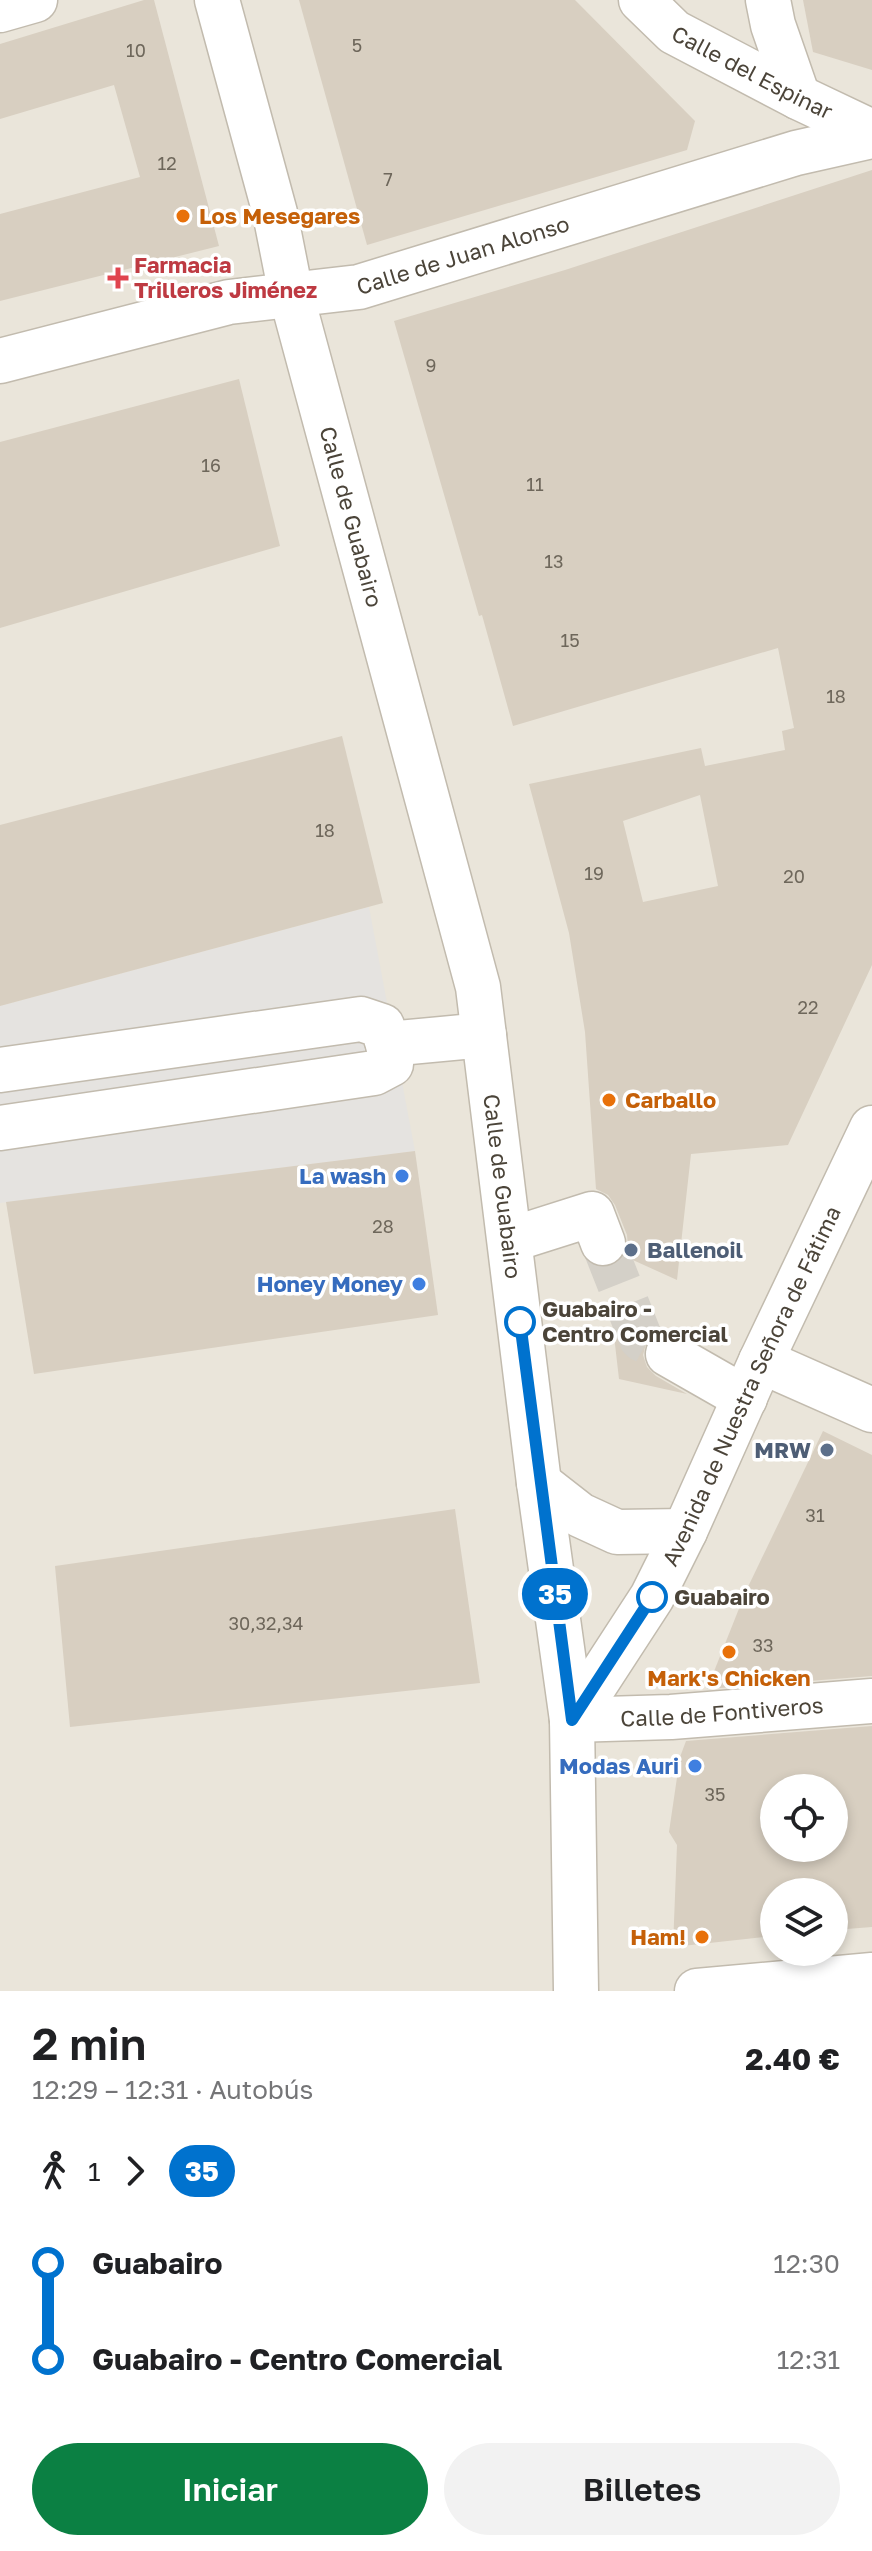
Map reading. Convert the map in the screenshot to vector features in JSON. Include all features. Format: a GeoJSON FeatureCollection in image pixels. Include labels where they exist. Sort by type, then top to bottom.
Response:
{"type":"FeatureCollection","features":[{"type":"Feature","properties":{"kind":"street"},"geometry":{"type":"LineString","coordinates":[[0,10],[35,0]]}},
{"type":"Feature","properties":{"kind":"street","name":"Calle de Guabairo"},"geometry":{"type":"LineString","coordinates":[[217,0],[275,213],[291,294],[478,987],[539,1483],[572,1720],[576,1991]]}},
{"type":"Feature","properties":{"kind":"street","name":"Calle del Espinar"},"geometry":{"type":"LineString","coordinates":[[641,0],[674,32],[872,134]]}},
{"type":"Feature","properties":{"kind":"street"},"geometry":{"type":"LineString","coordinates":[[768,0],[773,25],[798,97]]}},
{"type":"Feature","properties":{"kind":"street","name":"Calle de Juan Alonso"},"geometry":{"type":"LineString","coordinates":[[0,361],[229,302],[359,287],[796,153],[872,134]]}},
{"type":"Feature","properties":{"kind":"street"},"geometry":{"type":"LineString","coordinates":[[0,1070],[361,1019],[382,1026],[391,1064],[374,1073],[0,1128]]}},
{"type":"Feature","properties":{"kind":"street"},"geometry":{"type":"LineString","coordinates":[[388,1044],[484,1035]]}},
{"type":"Feature","properties":{"kind":"street","name":"Avenida de Nuestra Señora de Fátima"},"geometry":{"type":"LineString","coordinates":[[572,1720],[652,1597],[872,1128]]}},
{"type":"Feature","properties":{"kind":"street"},"geometry":{"type":"LineString","coordinates":[[510,1240],[592,1214],[603,1243]]}},
{"type":"Feature","properties":{"kind":"street"},"geometry":{"type":"LineString","coordinates":[[668,1354],[872,1410]]}},
{"type":"Feature","properties":{"kind":"street"},"geometry":{"type":"LineString","coordinates":[[539,1483],[580,1515],[617,1532],[685,1531]]}},
{"type":"Feature","properties":{"kind":"street","name":"Calle de Fontiveros"},"geometry":{"type":"LineString","coordinates":[[572,1720],[671,1717],[872,1701]]}},
{"type":"Feature","properties":{"kind":"street"},"geometry":{"type":"LineString","coordinates":[[697,1991],[872,1975]]}},
{"type":"Feature","properties":{"kind":"shaded area"},"geometry":{"type":"Polygon","coordinates":[[[0,0],[872,0],[872,1991],[0,1991],[0,0]]]}},
{"type":"Feature","properties":{"kind":"shaded area"},"geometry":{"type":"Polygon","coordinates":[[[369,907],[415,1151],[0,1203],[0,1006],[369,907]]]}},
{"type":"Feature","properties":{"kind":"building"},"geometry":{"type":"Polygon","coordinates":[[[144,0],[154,0],[219,246],[0,301],[0,214],[140,177],[114,85],[0,119],[0,44],[144,0]]]}},
{"type":"Feature","properties":{"kind":"building"},"geometry":{"type":"Polygon","coordinates":[[[299,0],[575,0],[695,121],[687,150],[367,245],[299,0]]]}},
{"type":"Feature","properties":{"kind":"building"},"geometry":{"type":"Polygon","coordinates":[[[803,0],[872,0],[872,70],[813,52],[803,0]]]}},
{"type":"Feature","properties":{"kind":"building"},"geometry":{"type":"Polygon","coordinates":[[[872,170],[872,965],[788,1145],[691,1154],[677,1280],[624,1256],[628,1246],[627,1235],[615,1205],[608,1195],[596,1189],[585,1032],[569,933],[529,784],[701,748],[705,766],[785,750],[782,731],[794,728],[778,648],[513,726],[394,321],[565,270],[872,170]],[[700,795],[623,821],[643,902],[718,886],[700,795]]]}},
{"type":"Feature","properties":{"kind":"building"},"geometry":{"type":"Polygon","coordinates":[[[239,379],[280,546],[0,628],[0,442],[239,379]]]}},
{"type":"Feature","properties":{"kind":"building"},"geometry":{"type":"Polygon","coordinates":[[[342,736],[383,903],[0,1006],[0,825],[342,736]]]}},
{"type":"Feature","properties":{"kind":"building"},"geometry":{"type":"Polygon","coordinates":[[[415,1151],[438,1315],[34,1374],[6,1202],[415,1151]]]}},
{"type":"Feature","properties":{"kind":"building"},"geometry":{"type":"Polygon","coordinates":[[[613,1327],[646,1344],[643,1355],[647,1367],[656,1376],[687,1394],[619,1379],[613,1327]]]}},
{"type":"Feature","properties":{"kind":"building"},"geometry":{"type":"Polygon","coordinates":[[[823,1431],[872,1455],[872,1676],[707,1689],[746,1591],[823,1431]]]}},
{"type":"Feature","properties":{"kind":"building"},"geometry":{"type":"Polygon","coordinates":[[[455,1509],[480,1683],[70,1727],[55,1566],[455,1509]]]}},
{"type":"Feature","properties":{"kind":"building"},"geometry":{"type":"Polygon","coordinates":[[[872,1726],[872,1927],[848,1929],[848,1878],[760,1878],[760,1938],[673,1947],[677,1845],[669,1832],[680,1757],[686,1741],[872,1726]]]}},
{"type":"Feature","properties":{"kind":"tunnel"},"geometry":{"type":"LineString","coordinates":[[603,1243],[641,1339],[668,1354]]}},
{"type":"Feature","properties":{"kind":"bus line","name":"35"},"geometry":{"type":"LineString","coordinates":[[520,1322],[572,1720],[652,1597]]}},
{"type":"Feature","properties":{"kind":"place","name":"Los Mesegares"},"geometry":{"type":"Point","coordinates":[183,216]}},
{"type":"Feature","properties":{"kind":"place","name":"Farmacia Trilleros Jiménez"},"geometry":{"type":"Point","coordinates":[118,278]}},
{"type":"Feature","properties":{"kind":"place","name":"Carballo"},"geometry":{"type":"Point","coordinates":[609,1100]}},
{"type":"Feature","properties":{"kind":"place","name":"La wash"},"geometry":{"type":"Point","coordinates":[402,1176]}},
{"type":"Feature","properties":{"kind":"place","name":"Ballenoil"},"geometry":{"type":"Point","coordinates":[631,1250]}},
{"type":"Feature","properties":{"kind":"place","name":"Honey Money"},"geometry":{"type":"Point","coordinates":[419,1284]}},
{"type":"Feature","properties":{"kind":"place","name":"Guabairo - Centro Comercial"},"geometry":{"type":"Point","coordinates":[520,1322]}},
{"type":"Feature","properties":{"kind":"place","name":"MRW"},"geometry":{"type":"Point","coordinates":[827,1450]}},
{"type":"Feature","properties":{"kind":"place","name":"Guabairo"},"geometry":{"type":"Point","coordinates":[652,1597]}},
{"type":"Feature","properties":{"kind":"place","name":"Mark's Chicken"},"geometry":{"type":"Point","coordinates":[729,1652]}},
{"type":"Feature","properties":{"kind":"place","name":"Modas Auri"},"geometry":{"type":"Point","coordinates":[695,1766]}},
{"type":"Feature","properties":{"kind":"place","name":"Ham!"},"geometry":{"type":"Point","coordinates":[702,1937]}}]}
